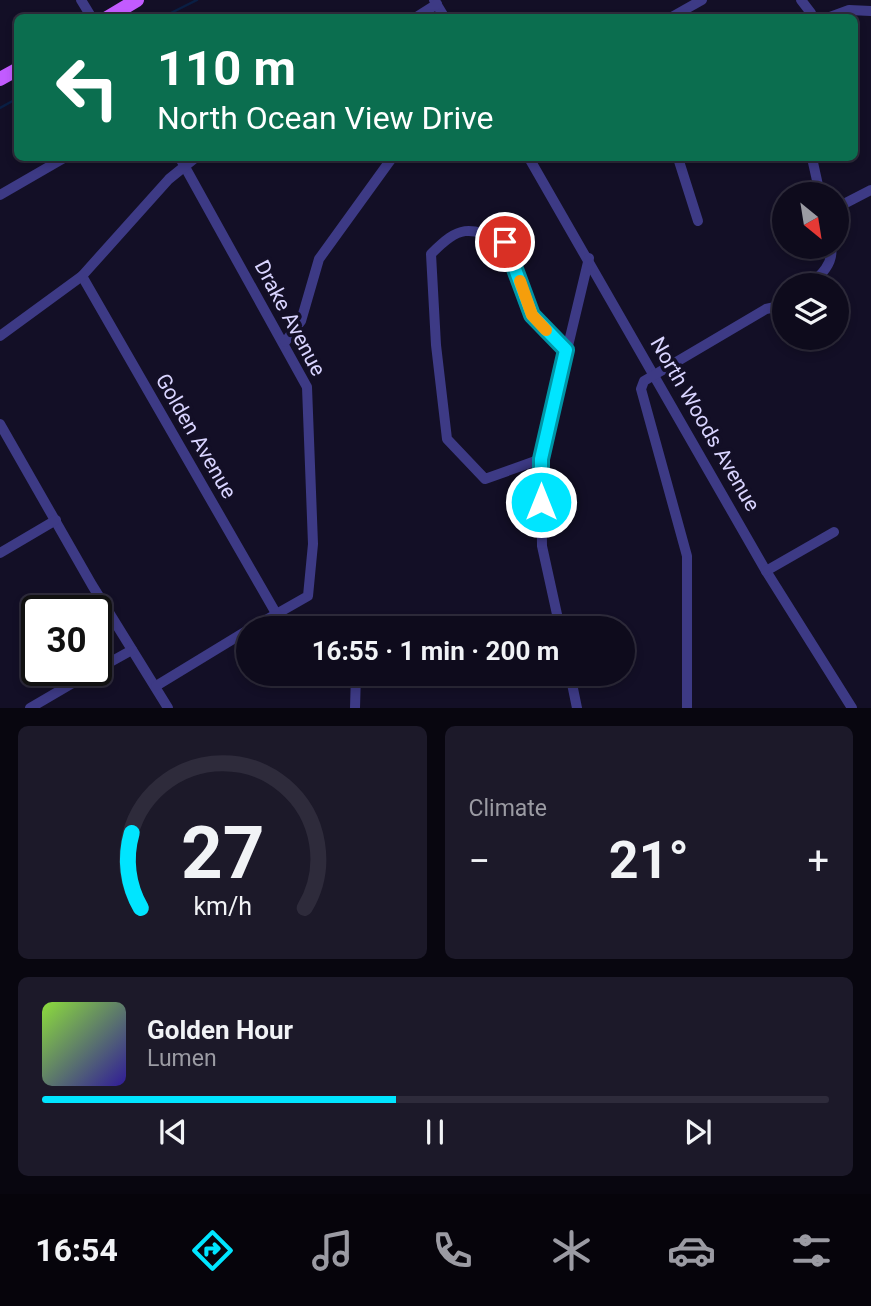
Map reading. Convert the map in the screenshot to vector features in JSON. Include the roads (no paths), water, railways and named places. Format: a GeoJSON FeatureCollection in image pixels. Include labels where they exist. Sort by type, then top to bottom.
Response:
{"type":"FeatureCollection","features":[{"type":"Feature","properties":{"kind":"main road"},"geometry":{"type":"LineString","coordinates":[[114,14],[137,0]]}},
{"type":"Feature","properties":{"kind":"street"},"geometry":{"type":"LineString","coordinates":[[677,14],[702,0]]}},
{"type":"Feature","properties":{"kind":"street"},"geometry":{"type":"LineString","coordinates":[[801,0],[811,13]]}},
{"type":"Feature","properties":{"kind":"street"},"geometry":{"type":"LineString","coordinates":[[420,14],[436,2]]}},
{"type":"Feature","properties":{"kind":"street"},"geometry":{"type":"LineString","coordinates":[[838,14],[849,10],[871,11]]}},
{"type":"Feature","properties":{"kind":"street"},"geometry":{"type":"LineString","coordinates":[[0,195],[59,161]]}},
{"type":"Feature","properties":{"kind":"street"},"geometry":{"type":"LineString","coordinates":[[0,336],[82,276],[182,161]]}},
{"type":"Feature","properties":{"kind":"street","name":"Drake Avenue"},"geometry":{"type":"LineString","coordinates":[[182,161],[285,342],[307,387],[313,544],[308,596],[277,615]]}},
{"type":"Feature","properties":{"kind":"street"},"geometry":{"type":"LineString","coordinates":[[285,342],[302,321],[319,259],[390,161]]}},
{"type":"Feature","properties":{"kind":"street","name":"North Woods Avenue"},"geometry":{"type":"LineString","coordinates":[[532,161],[766,570],[852,708]]}},
{"type":"Feature","properties":{"kind":"street"},"geometry":{"type":"LineString","coordinates":[[679,161],[698,221]]}},
{"type":"Feature","properties":{"kind":"street"},"geometry":{"type":"LineString","coordinates":[[813,161],[817,182]]}},
{"type":"Feature","properties":{"kind":"street"},"geometry":{"type":"LineString","coordinates":[[849,201],[871,190]]}},
{"type":"Feature","properties":{"kind":"street"},"geometry":{"type":"LineString","coordinates":[[541,459],[485,479],[447,439],[436,345],[431,254],[451,234],[479,231],[505,242],[532,315],[566,350]]}},
{"type":"Feature","properties":{"kind":"street"},"geometry":{"type":"LineString","coordinates":[[557,616],[542,546],[541,459],[589,258]]}},
{"type":"Feature","properties":{"kind":"street","name":"Golden Avenue"},"geometry":{"type":"LineString","coordinates":[[82,276],[277,615]]}},
{"type":"Feature","properties":{"kind":"street"},"geometry":{"type":"LineString","coordinates":[[687,708],[687,556],[641,389],[645,381],[772,307]]}},
{"type":"Feature","properties":{"kind":"street"},"geometry":{"type":"LineString","coordinates":[[0,424],[168,708]]}},
{"type":"Feature","properties":{"kind":"street"},"geometry":{"type":"LineString","coordinates":[[0,553],[56,520]]}},
{"type":"Feature","properties":{"kind":"street"},"geometry":{"type":"LineString","coordinates":[[766,570],[834,532]]}},
{"type":"Feature","properties":{"kind":"street"},"geometry":{"type":"LineString","coordinates":[[156,686],[236,637]]}},
{"type":"Feature","properties":{"kind":"street"},"geometry":{"type":"LineString","coordinates":[[112,661],[132,650]]}},
{"type":"Feature","properties":{"kind":"street"},"geometry":{"type":"LineString","coordinates":[[30,708],[68,686]]}},
{"type":"Feature","properties":{"kind":"street"},"geometry":{"type":"LineString","coordinates":[[355,708],[356,686]]}},
{"type":"Feature","properties":{"kind":"street"},"geometry":{"type":"LineString","coordinates":[[572,686],[577,708]]}},
{"type":"Feature","properties":{"kind":"waterway"},"geometry":{"type":"LineString","coordinates":[[169,14],[197,0]]}},
{"type":"Feature","properties":{"kind":"waterway"},"geometry":{"type":"LineString","coordinates":[[0,108],[14,100]]}}]}
